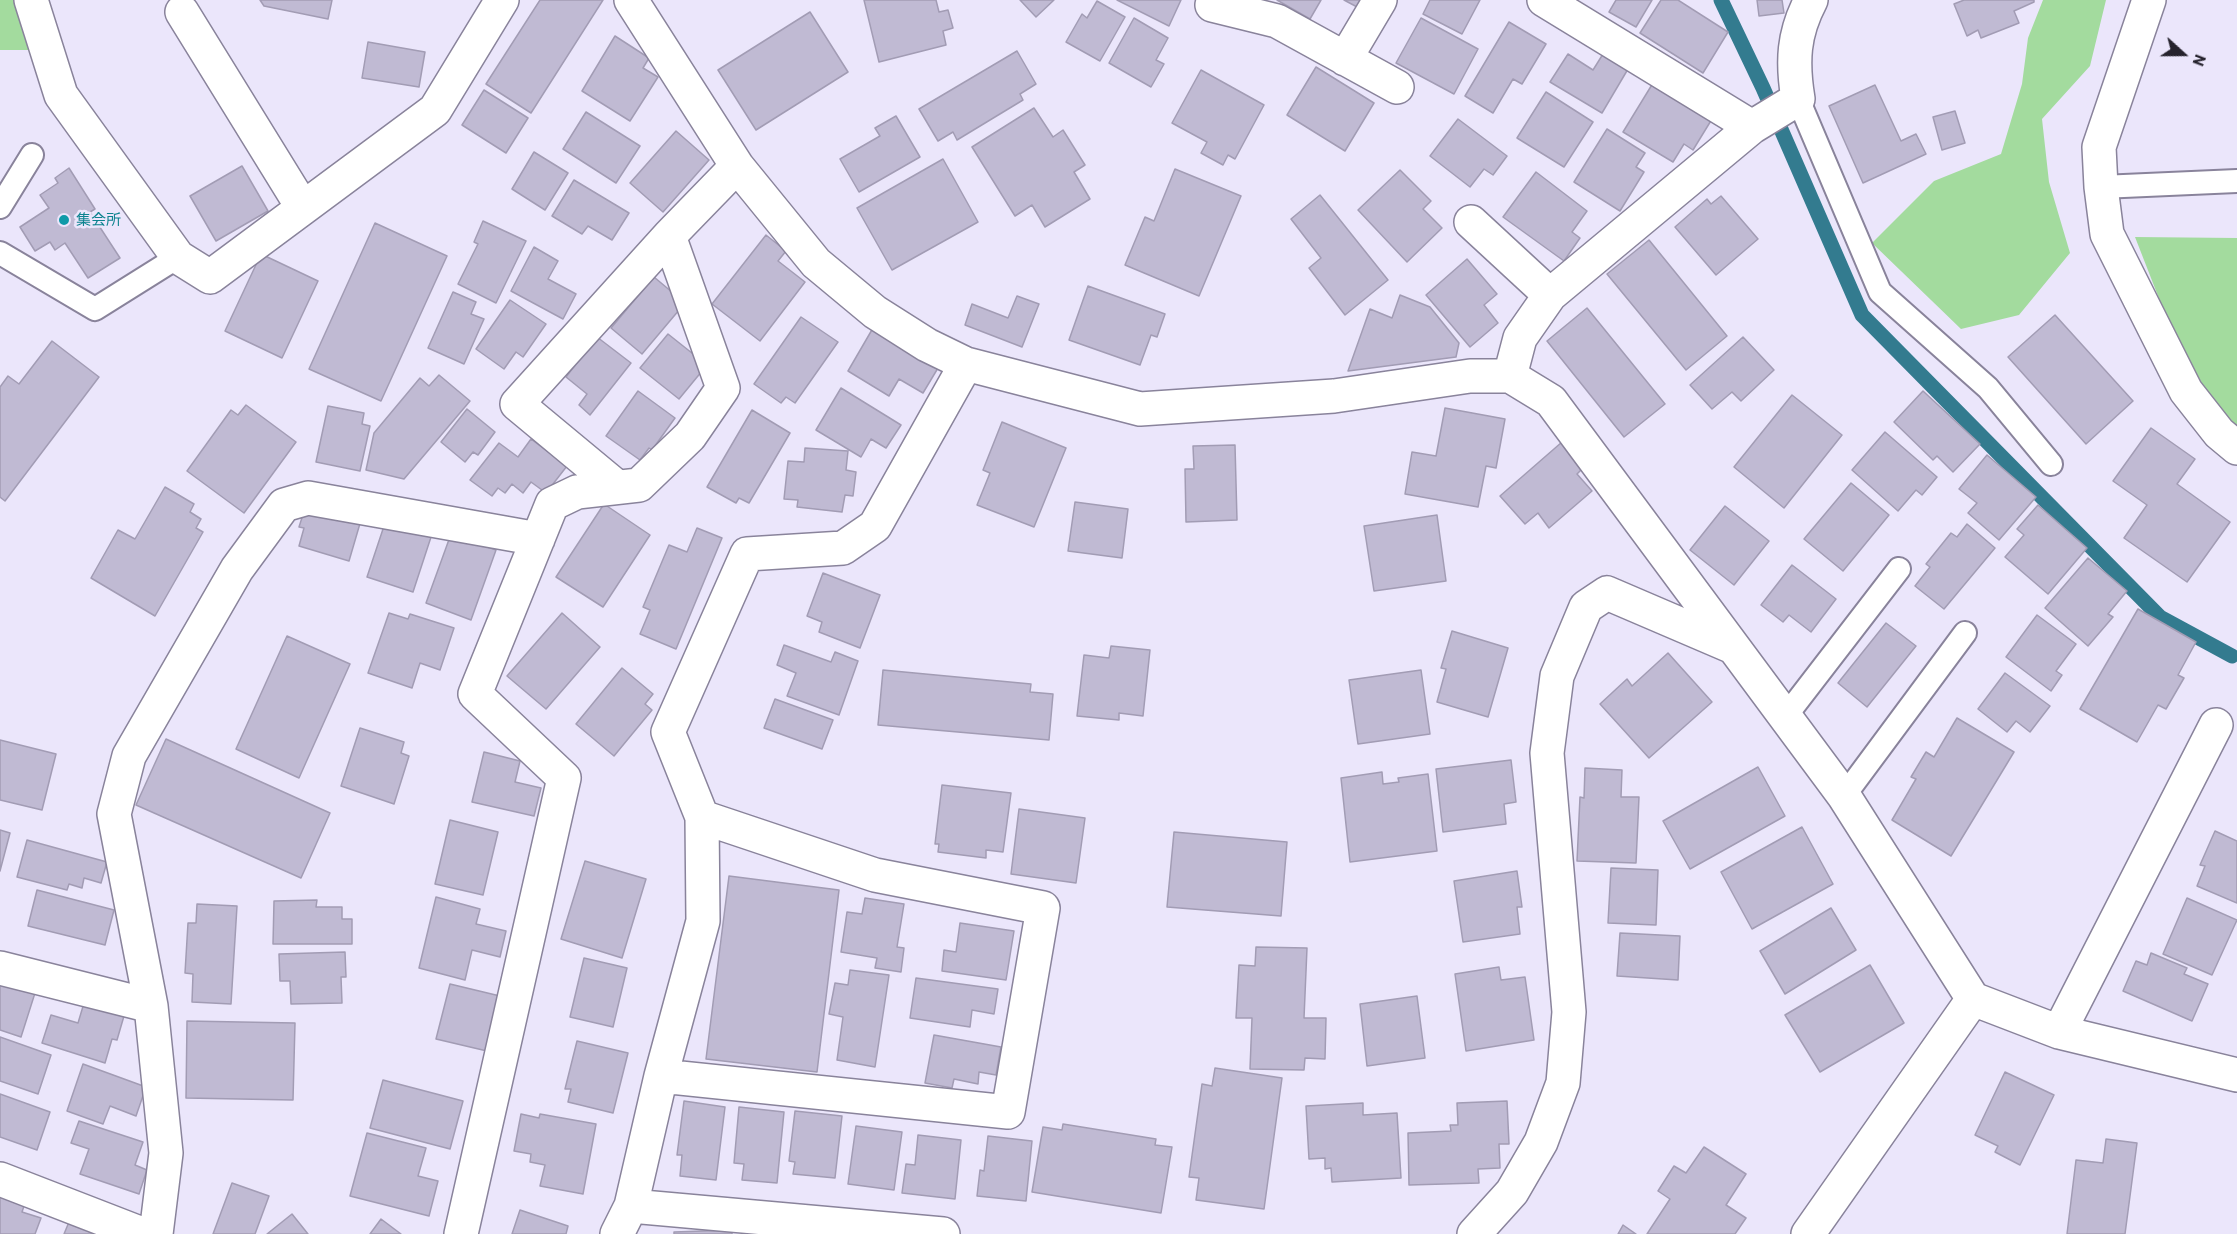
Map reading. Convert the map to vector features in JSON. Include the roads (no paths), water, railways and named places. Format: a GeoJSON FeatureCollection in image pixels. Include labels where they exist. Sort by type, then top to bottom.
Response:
{"type":"FeatureCollection","features":[{"type":"Feature","properties":{"kind":"street"},"geometry":{"type":"LineString","coordinates":[[32,0],[61,95],[178,257],[210,277],[435,110],[502,0]]}},
{"type":"Feature","properties":{"kind":"street"},"geometry":{"type":"LineString","coordinates":[[631,0],[737,166],[816,263],[876,312],[927,345],[966,364],[1140,409],[1334,396],[1470,376],[1510,376],[1551,401],[1844,796],[1973,999],[2059,1032],[2237,1075]]}},
{"type":"Feature","properties":{"kind":"street"},"geometry":{"type":"LineString","coordinates":[[1345,59],[1380,0]]}},
{"type":"Feature","properties":{"kind":"street"},"geometry":{"type":"LineString","coordinates":[[1544,0],[1752,127]]}},
{"type":"Feature","properties":{"kind":"street"},"geometry":{"type":"LineString","coordinates":[[1510,376],[1520,338],[1550,295],[1752,127],[1798,99],[1793,68],[1800,21],[1811,0]]}},
{"type":"Feature","properties":{"kind":"street"},"geometry":{"type":"LineString","coordinates":[[2149,0],[2099,147],[2107,234],[2186,391],[2219,433],[2237,448]]}},
{"type":"Feature","properties":{"kind":"street"},"geometry":{"type":"LineString","coordinates":[[1212,5],[1277,21],[1397,87]]}},
{"type":"Feature","properties":{"kind":"street"},"geometry":{"type":"LineString","coordinates":[[182,12],[303,208]]}},
{"type":"Feature","properties":{"kind":"street"},"geometry":{"type":"LineString","coordinates":[[617,487],[517,404],[669,236],[737,166]]}},
{"type":"Feature","properties":{"kind":"street"},"geometry":{"type":"LineString","coordinates":[[1471,222],[1550,295]]}},
{"type":"Feature","properties":{"kind":"street"},"geometry":{"type":"LineString","coordinates":[[461,1234],[564,778],[475,694],[552,504],[577,492],[639,485],[690,436],[723,388],[669,236]]}},
{"type":"Feature","properties":{"kind":"street"},"geometry":{"type":"LineString","coordinates":[[943,1234],[624,1220],[703,921],[702,817],[668,732],[747,554],[843,548],[875,526],[966,364]]}},
{"type":"Feature","properties":{"kind":"street"},"geometry":{"type":"LineString","coordinates":[[156,1234],[166,1153],[151,1006],[114,814],[129,756],[237,569],[284,505],[308,498],[538,539]]}},
{"type":"Feature","properties":{"kind":"street"},"geometry":{"type":"LineString","coordinates":[[1474,1234],[1512,1192],[1541,1142],[1563,1083],[1569,1012],[1546,753],[1557,676],[1586,607],[1607,593],[1734,648]]}},
{"type":"Feature","properties":{"kind":"street"},"geometry":{"type":"LineString","coordinates":[[2059,1032],[2216,725]]}},
{"type":"Feature","properties":{"kind":"street"},"geometry":{"type":"LineString","coordinates":[[661,1076],[1008,1112],[1043,908],[875,875],[702,817]]}},
{"type":"Feature","properties":{"kind":"street"},"geometry":{"type":"LineString","coordinates":[[0,968],[151,1006]]}},
{"type":"Feature","properties":{"kind":"street"},"geometry":{"type":"LineString","coordinates":[[1808,1234],[1973,999]]}},
{"type":"Feature","properties":{"kind":"street"},"geometry":{"type":"LineString","coordinates":[[0,1179],[142,1234]]}},
{"type":"Feature","properties":{"kind":"lane"},"geometry":{"type":"LineString","coordinates":[[1798,99],[1880,292],[1988,388],[2051,464]]}},
{"type":"Feature","properties":{"kind":"lane"},"geometry":{"type":"LineString","coordinates":[[0,207],[32,155]]}},
{"type":"Feature","properties":{"kind":"lane"},"geometry":{"type":"LineString","coordinates":[[2101,187],[2237,181]]}},
{"type":"Feature","properties":{"kind":"lane"},"geometry":{"type":"LineString","coordinates":[[0,253],[95,309],[178,257]]}},
{"type":"Feature","properties":{"kind":"lane"},"geometry":{"type":"LineString","coordinates":[[1785,717],[1899,569]]}},
{"type":"Feature","properties":{"kind":"lane"},"geometry":{"type":"LineString","coordinates":[[1844,796],[1965,633]]}},
{"type":"Feature","properties":{"kind":"waterway"},"geometry":{"type":"LineString","coordinates":[[1721,0],[1763,88],[1862,315],[2160,617],[2232,656]]}},
{"type":"Feature","properties":{"kind":"place","name":"集会所"},"geometry":{"type":"Point","coordinates":[64,220]}}]}
